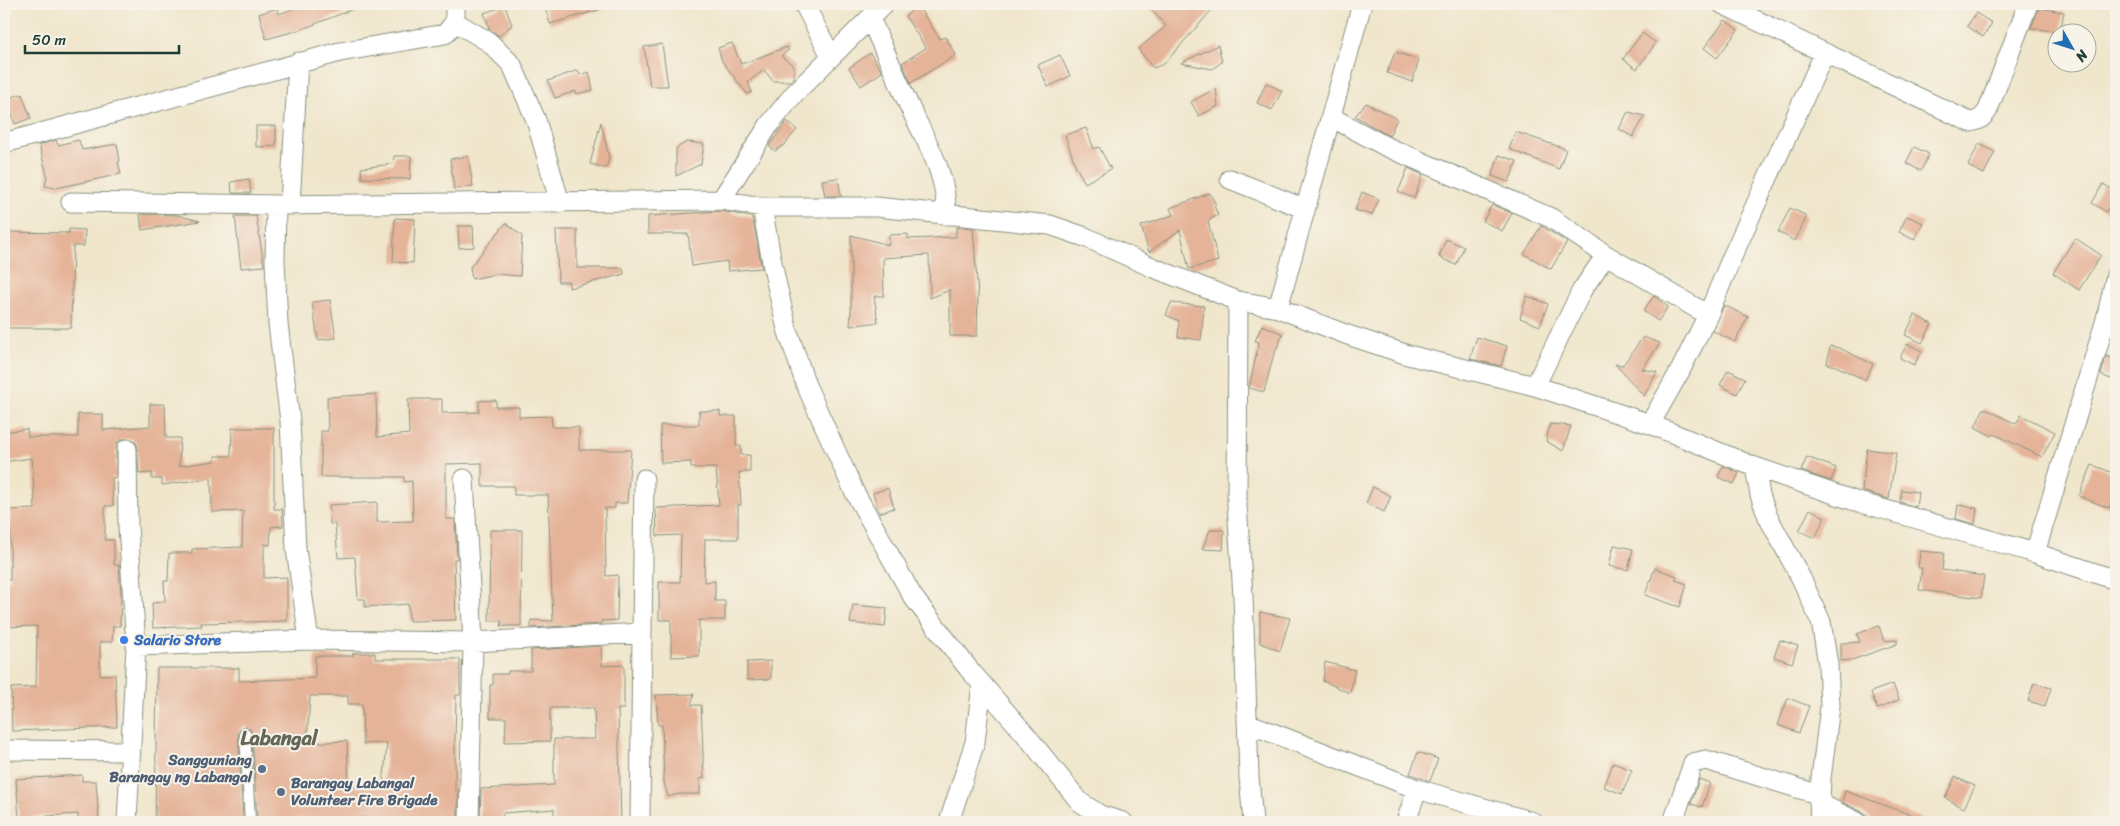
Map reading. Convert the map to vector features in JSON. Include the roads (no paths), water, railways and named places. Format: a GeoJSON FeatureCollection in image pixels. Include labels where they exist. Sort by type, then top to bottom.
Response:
{"type":"FeatureCollection","features":[{"type":"Feature","properties":{"kind":"street"},"geometry":{"type":"LineString","coordinates":[[804,4],[831,56]]}},
{"type":"Feature","properties":{"kind":"street"},"geometry":{"type":"LineString","coordinates":[[721,200],[769,125],[794,94],[884,4]]}},
{"type":"Feature","properties":{"kind":"street"},"geometry":{"type":"LineString","coordinates":[[1278,308],[1362,4]]}},
{"type":"Feature","properties":{"kind":"street"},"geometry":{"type":"LineString","coordinates":[[1722,4],[1824,54],[1898,86],[1970,122],[1977,121],[1988,110],[2028,4]]}},
{"type":"Feature","properties":{"kind":"street"},"geometry":{"type":"LineString","coordinates":[[4,143],[298,62],[340,52],[445,34],[455,13],[512,65],[536,120],[560,203]]}},
{"type":"Feature","properties":{"kind":"street"},"geometry":{"type":"LineString","coordinates":[[870,18],[932,151],[945,185],[947,197],[946,215]]}},
{"type":"Feature","properties":{"kind":"street"},"geometry":{"type":"LineString","coordinates":[[1650,424],[1680,372],[1708,315],[1824,54]]}},
{"type":"Feature","properties":{"kind":"street"},"geometry":{"type":"LineString","coordinates":[[298,62],[275,262],[278,324],[290,421],[296,549],[309,640]]}},
{"type":"Feature","properties":{"kind":"street"},"geometry":{"type":"LineString","coordinates":[[1331,117],[1384,146],[1551,218],[1606,255],[1708,315]]}},
{"type":"Feature","properties":{"kind":"street"},"geometry":{"type":"LineString","coordinates":[[1230,179],[1305,209]]}},
{"type":"Feature","properties":{"kind":"street"},"geometry":{"type":"LineString","coordinates":[[71,202],[283,205],[721,200],[762,207],[876,207],[1050,225],[1085,237],[1154,268],[1238,301],[1278,308],[1345,334],[1408,355],[1535,386],[1650,424],[1755,467],[1852,500],[2035,553],[2116,580]]}},
{"type":"Feature","properties":{"kind":"street"},"geometry":{"type":"LineString","coordinates":[[762,207],[787,329],[806,386],[854,491],[913,597],[930,621],[1080,802],[1100,815],[1123,822]]}},
{"type":"Feature","properties":{"kind":"street"},"geometry":{"type":"LineString","coordinates":[[1535,386],[1582,290],[1606,255]]}},
{"type":"Feature","properties":{"kind":"street"},"geometry":{"type":"LineString","coordinates":[[2035,553],[2106,319],[2116,275]]}},
{"type":"Feature","properties":{"kind":"street"},"geometry":{"type":"LineString","coordinates":[[1238,301],[1237,504],[1243,596],[1249,777],[1253,822]]}},
{"type":"Feature","properties":{"kind":"street"},"geometry":{"type":"LineString","coordinates":[[127,449],[128,526],[136,646],[127,822]]}},
{"type":"Feature","properties":{"kind":"street"},"geometry":{"type":"LineString","coordinates":[[1755,467],[1760,495],[1768,517],[1802,580],[1821,622],[1828,664],[1830,706],[1819,799],[1819,822]]}},
{"type":"Feature","properties":{"kind":"street"},"geometry":{"type":"LineString","coordinates":[[464,479],[473,642],[469,822]]}},
{"type":"Feature","properties":{"kind":"street"},"geometry":{"type":"LineString","coordinates":[[640,822],[644,479]]}},
{"type":"Feature","properties":{"kind":"street"},"geometry":{"type":"LineString","coordinates":[[136,646],[309,640],[473,642],[642,633]]}},
{"type":"Feature","properties":{"kind":"street"},"geometry":{"type":"LineString","coordinates":[[949,822],[975,742],[982,684]]}},
{"type":"Feature","properties":{"kind":"street"},"geometry":{"type":"LineString","coordinates":[[1247,723],[1417,788],[1533,822]]}},
{"type":"Feature","properties":{"kind":"street"},"geometry":{"type":"LineString","coordinates":[[4,750],[130,751]]}},
{"type":"Feature","properties":{"kind":"street"},"geometry":{"type":"LineString","coordinates":[[1673,822],[1693,763],[1706,760],[1819,799],[1857,822]]}},
{"type":"Feature","properties":{"kind":"street"},"geometry":{"type":"LineString","coordinates":[[1406,822],[1417,788]]}},
{"type":"Feature","properties":{"kind":"lane"},"geometry":{"type":"LineString","coordinates":[[245,732],[250,822]]}},
{"type":"Feature","properties":{"kind":"place","name":"Salario Store"},"geometry":{"type":"Point","coordinates":[124,640]}},
{"type":"Feature","properties":{"kind":"place","name":"Sangguniang Barangay ng Labangal"},"geometry":{"type":"Point","coordinates":[262,769]}},
{"type":"Feature","properties":{"kind":"place","name":"Barangay Labangal Volunteer Fire Brigade"},"geometry":{"type":"Point","coordinates":[281,792]}},
{"type":"Feature","properties":{"kind":"district","name":"Labangal"},"geometry":{"type":"Point","coordinates":[279,738]}}]}
